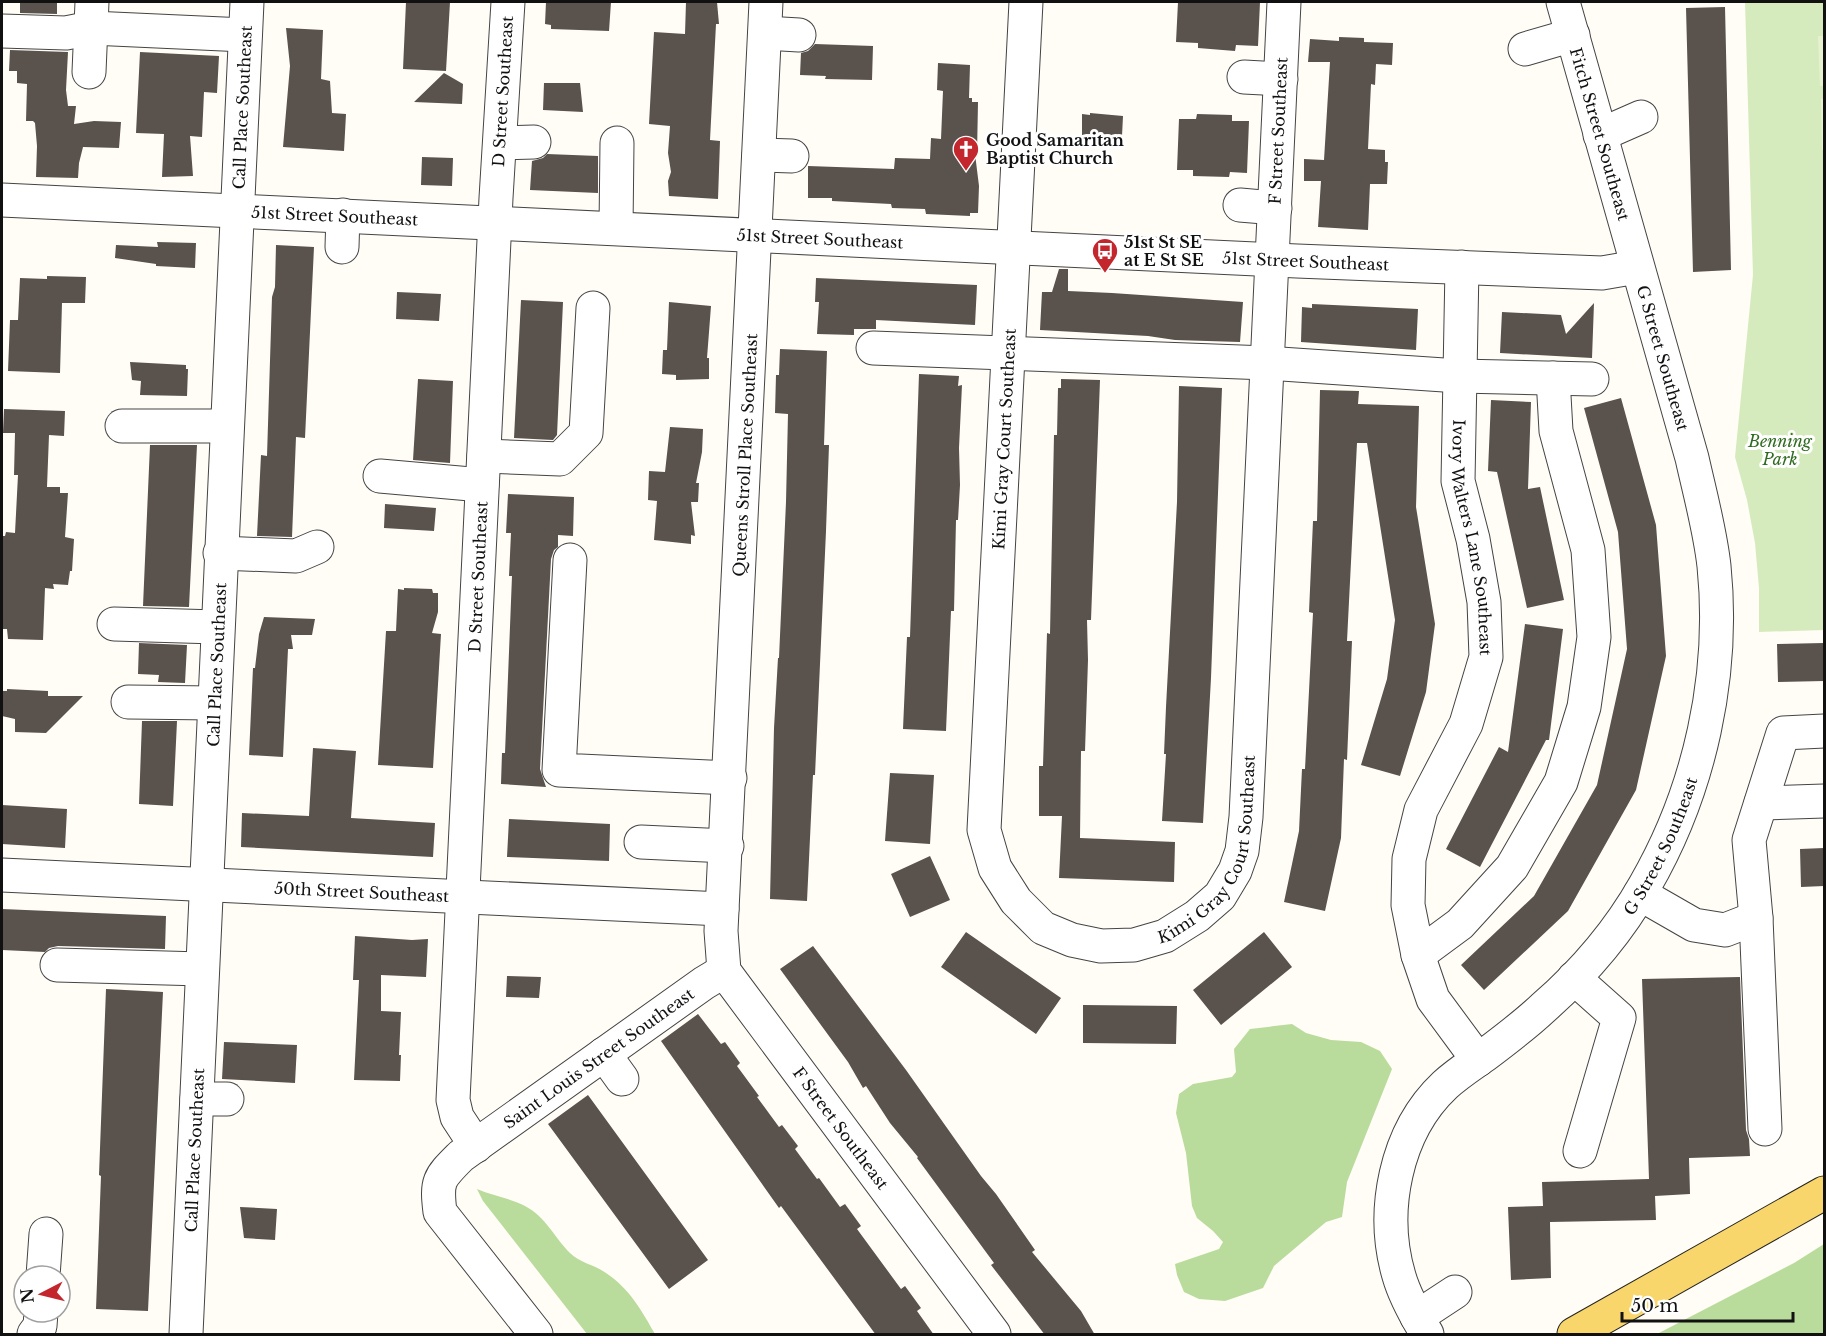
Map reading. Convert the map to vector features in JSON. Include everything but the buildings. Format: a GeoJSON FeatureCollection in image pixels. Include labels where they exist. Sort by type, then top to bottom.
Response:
{"type":"FeatureCollection","features":[{"type":"Feature","properties":{"kind":"main road"},"geometry":{"type":"LineString","coordinates":[[1574,1335],[1824,1193]]}},
{"type":"Feature","properties":{"kind":"street","name":"Call Place Southeast"},"geometry":{"type":"LineString","coordinates":[[186,1331],[212,1099],[202,969],[247,2]]}},
{"type":"Feature","properties":{"kind":"street","name":"D Street Southeast"},"geometry":{"type":"LineString","coordinates":[[476,1146],[457,1117],[453,1100],[508,2]]}},
{"type":"Feature","properties":{"kind":"street","name":"Kimi Gray Court Southeast"},"geometry":{"type":"LineString","coordinates":[[1026,2],[984,830],[995,868],[1016,901],[1042,928],[1072,940],[1101,946],[1134,945],[1165,936],[1197,916],[1220,896],[1235,871],[1242,851],[1246,817],[1273,259]]}},
{"type":"Feature","properties":{"kind":"street","name":"F Street Southeast"},"geometry":{"type":"LineString","coordinates":[[1273,259],[1284,2]]}},
{"type":"Feature","properties":{"kind":"street","name":"Fitch Street Southeast"},"geometry":{"type":"LineString","coordinates":[[1563,2],[1637,267]]}},
{"type":"Feature","properties":{"kind":"street"},"geometry":{"type":"LineString","coordinates":[[2,31],[66,33],[91,15],[245,35]]}},
{"type":"Feature","properties":{"kind":"street"},"geometry":{"type":"LineString","coordinates":[[89,72],[91,15]]}},
{"type":"Feature","properties":{"kind":"street"},"geometry":{"type":"LineString","coordinates":[[765,17],[800,35]]}},
{"type":"Feature","properties":{"kind":"street","name":"Queens Stroll Place Southeast"},"geometry":{"type":"LineString","coordinates":[[722,909],[727,846],[765,17]]}},
{"type":"Feature","properties":{"kind":"street"},"geometry":{"type":"LineString","coordinates":[[1525,48],[1573,35]]}},
{"type":"Feature","properties":{"kind":"street"},"geometry":{"type":"LineString","coordinates":[[1244,77],[1281,78]]}},
{"type":"Feature","properties":{"kind":"street"},"geometry":{"type":"LineString","coordinates":[[1600,135],[1641,117]]}},
{"type":"Feature","properties":{"kind":"street"},"geometry":{"type":"LineString","coordinates":[[500,143],[534,142]]}},
{"type":"Feature","properties":{"kind":"street"},"geometry":{"type":"LineString","coordinates":[[616,228],[617,143]]}},
{"type":"Feature","properties":{"kind":"street"},"geometry":{"type":"LineString","coordinates":[[759,155],[792,156]]}},
{"type":"Feature","properties":{"kind":"street","name":"51st Street Southeast"},"geometry":{"type":"LineString","coordinates":[[2,200],[236,210],[343,231],[496,223],[1602,273],[1637,267]]}},
{"type":"Feature","properties":{"kind":"street"},"geometry":{"type":"LineString","coordinates":[[1239,205],[1275,208]]}},
{"type":"Feature","properties":{"kind":"street","name":"Ivory Walters Lane Southeast"},"geometry":{"type":"LineString","coordinates":[[1462,267],[1458,481],[1473,539],[1484,602],[1486,657],[1466,724],[1421,810],[1409,859],[1408,905],[1418,955],[1433,999],[1478,1060]]}},
{"type":"Feature","properties":{"kind":"street","name":"G Street Southeast"},"geometry":{"type":"LineString","coordinates":[[1422,1326],[1399,1277],[1392,1243],[1391,1206],[1397,1171],[1408,1138],[1425,1108],[1446,1084],[1522,1027],[1575,978],[1609,938],[1640,894],[1658,861],[1673,828],[1701,748],[1710,698],[1716,642],[1717,610],[1713,555],[1703,503],[1637,267]]}},
{"type":"Feature","properties":{"kind":"street"},"geometry":{"type":"LineString","coordinates":[[380,476],[483,471],[560,459],[586,433],[593,308]]}},
{"type":"Feature","properties":{"kind":"street"},"geometry":{"type":"LineString","coordinates":[[873,348],[1267,363],[1459,376],[1592,379]]}},
{"type":"Feature","properties":{"kind":"street"},"geometry":{"type":"LineString","coordinates":[[1418,955],[1460,924],[1512,867],[1561,782],[1584,707],[1594,637],[1588,550],[1556,431],[1553,378]]}},
{"type":"Feature","properties":{"kind":"street"},"geometry":{"type":"LineString","coordinates":[[122,426],[226,426]]}},
{"type":"Feature","properties":{"kind":"street"},"geometry":{"type":"LineString","coordinates":[[220,553],[296,556],[317,547]]}},
{"type":"Feature","properties":{"kind":"street"},"geometry":{"type":"LineString","coordinates":[[570,560],[560,770],[730,778]]}},
{"type":"Feature","properties":{"kind":"street"},"geometry":{"type":"LineString","coordinates":[[114,624],[217,627]]}},
{"type":"Feature","properties":{"kind":"street"},"geometry":{"type":"LineString","coordinates":[[128,702],[214,703]]}},
{"type":"Feature","properties":{"kind":"street"},"geometry":{"type":"LineString","coordinates":[[1765,1129],[1756,918],[1749,840],[1783,733],[1824,731]]}},
{"type":"Feature","properties":{"kind":"street"},"geometry":{"type":"LineString","coordinates":[[1761,803],[1824,801]]}},
{"type":"Feature","properties":{"kind":"street"},"geometry":{"type":"LineString","coordinates":[[641,842],[727,846]]}},
{"type":"Feature","properties":{"kind":"street","name":"50th Street Southeast"},"geometry":{"type":"LineString","coordinates":[[2,875],[722,909]]}},
{"type":"Feature","properties":{"kind":"street"},"geometry":{"type":"LineString","coordinates":[[1640,894],[1694,925],[1725,930],[1756,918]]}},
{"type":"Feature","properties":{"kind":"street"},"geometry":{"type":"LineString","coordinates":[[722,909],[724,971]]}},
{"type":"Feature","properties":{"kind":"street"},"geometry":{"type":"LineString","coordinates":[[57,965],[202,969]]}},
{"type":"Feature","properties":{"kind":"street","name":"F Street Southeast"},"geometry":{"type":"LineString","coordinates":[[724,971],[994,1335]]}},
{"type":"Feature","properties":{"kind":"street","name":"Saint Louis Street Southeast"},"geometry":{"type":"LineString","coordinates":[[536,1335],[440,1212],[438,1196],[441,1177],[461,1156],[476,1146],[613,1067],[704,983],[724,971]]}},
{"type":"Feature","properties":{"kind":"street"},"geometry":{"type":"LineString","coordinates":[[1575,978],[1619,1018],[1580,1150]]}},
{"type":"Feature","properties":{"kind":"street"},"geometry":{"type":"LineString","coordinates":[[44,1264],[46,1234]]}},
{"type":"Feature","properties":{"kind":"street"},"geometry":{"type":"LineString","coordinates":[[1422,1326],[1455,1292]]}},
{"type":"Feature","properties":{"kind":"green space","name":"Benning Park"},"geometry":{"type":"Polygon","coordinates":[[[1745,2],[1824,2],[1824,630],[1759,632],[1759,588],[1755,543],[1747,500],[1735,457],[1753,275],[1745,2]]]}},
{"type":"Feature","properties":{"kind":"green space"},"geometry":{"type":"Polygon","coordinates":[[[1818,36],[1824,36],[1824,86],[1820,86],[1818,36]]]}},
{"type":"Feature","properties":{"kind":"green space"},"geometry":{"type":"Polygon","coordinates":[[[1821,99],[1824,99],[1824,150],[1822,150],[1821,99]]]}},
{"type":"Feature","properties":{"kind":"green space"},"geometry":{"type":"Polygon","coordinates":[[[1292,1024],[1306,1033],[1331,1040],[1361,1042],[1380,1051],[1392,1069],[1347,1182],[1342,1217],[1326,1222],[1274,1266],[1263,1288],[1225,1301],[1199,1299],[1184,1292],[1175,1264],[1219,1249],[1223,1242],[1197,1218],[1192,1206],[1186,1153],[1176,1113],[1179,1094],[1193,1084],[1232,1077],[1236,1072],[1234,1049],[1250,1029],[1292,1024]]]}},
{"type":"Feature","properties":{"kind":"green space"},"geometry":{"type":"Polygon","coordinates":[[[477,1189],[513,1201],[532,1211],[544,1221],[574,1256],[602,1270],[622,1286],[640,1309],[655,1334],[587,1334],[483,1201],[477,1189]]]}},
{"type":"Feature","properties":{"kind":"green space"},"geometry":{"type":"Polygon","coordinates":[[[1824,1244],[1824,1334],[1657,1334],[1794,1263],[1824,1244]]]}},
{"type":"Feature","properties":{"kind":"place","name":"Good Samaritan Baptist Church"},"geometry":{"type":"Point","coordinates":[966,172]}},
{"type":"Feature","properties":{"kind":"place","name":"51st St SE at E St SE"},"geometry":{"type":"Point","coordinates":[1105,274]}}]}
